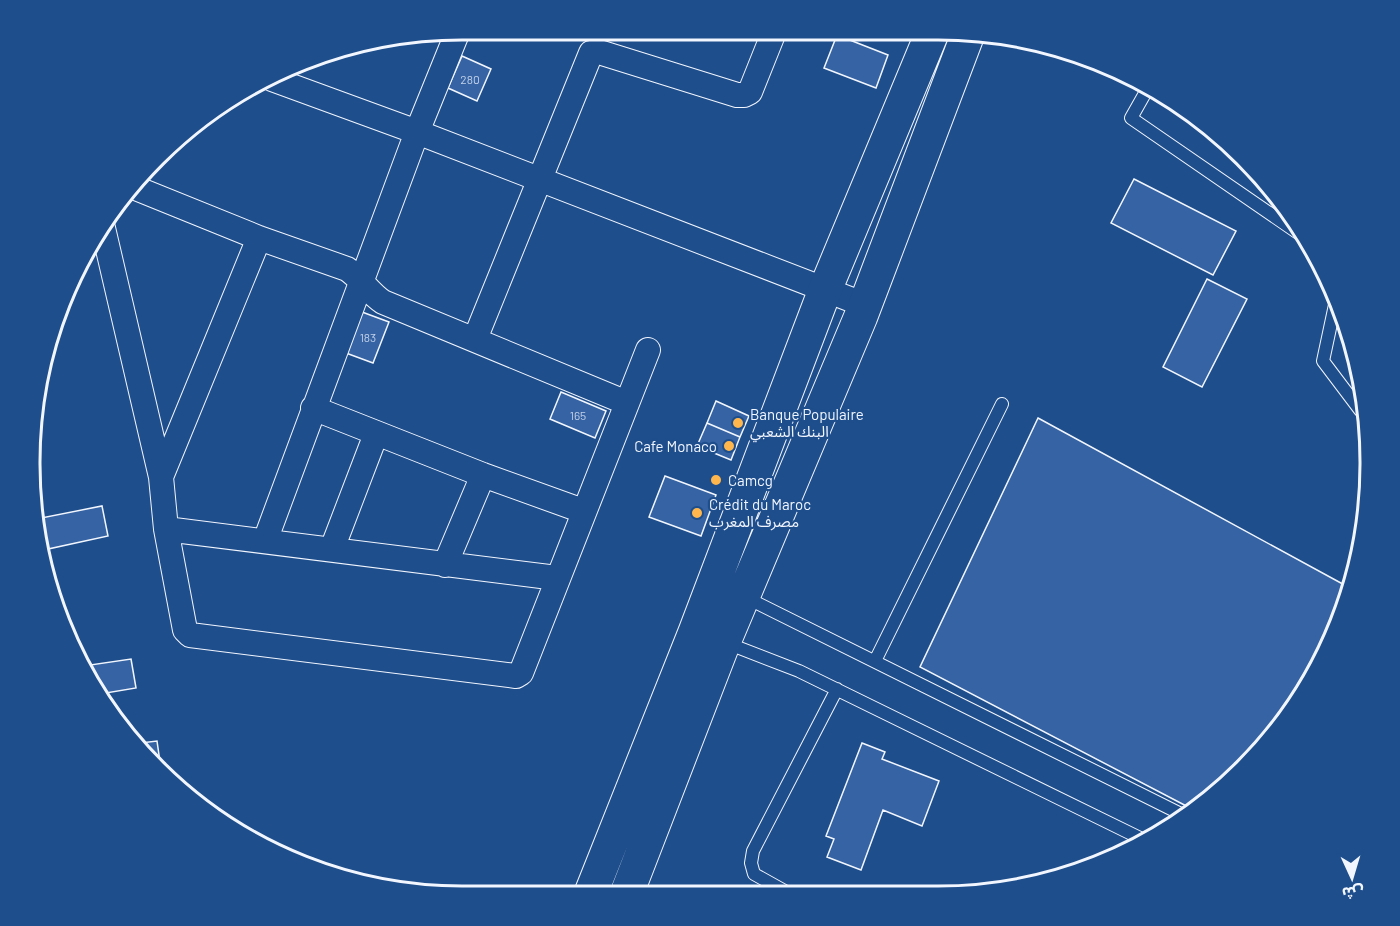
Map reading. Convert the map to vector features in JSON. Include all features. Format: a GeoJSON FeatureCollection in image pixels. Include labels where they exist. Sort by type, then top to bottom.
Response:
{"type":"FeatureCollection","features":[{"type":"Feature","properties":{"kind":"street"},"geometry":{"type":"LineString","coordinates":[[265,541],[417,132],[454,40]]}},
{"type":"Feature","properties":{"kind":"street"},"geometry":{"type":"LineString","coordinates":[[594,42],[599,51],[737,95],[744,95],[750,92],[771,40]]}},
{"type":"Feature","properties":{"kind":"street"},"geometry":{"type":"LineString","coordinates":[[594,886],[709,637],[727,592],[825,290],[929,40]]}},
{"type":"Feature","properties":{"kind":"street"},"geometry":{"type":"LineString","coordinates":[[727,592],[865,305],[965,41]]}},
{"type":"Feature","properties":{"kind":"street"},"geometry":{"type":"LineString","coordinates":[[475,339],[594,42]]}},
{"type":"Feature","properties":{"kind":"street"},"geometry":{"type":"LineString","coordinates":[[280,82],[541,179],[865,305]]}},
{"type":"Feature","properties":{"kind":"street"},"geometry":{"type":"LineString","coordinates":[[140,190],[258,238],[347,269],[356,274],[370,292],[383,302],[627,403]]}},
{"type":"Feature","properties":{"kind":"street"},"geometry":{"type":"LineString","coordinates":[[105,238],[161,477],[166,529],[185,630],[190,635],[516,676],[521,672],[648,350]]}},
{"type":"Feature","properties":{"kind":"street"},"geometry":{"type":"LineString","coordinates":[[161,477],[258,238]]}},
{"type":"Feature","properties":{"kind":"street"},"geometry":{"type":"LineString","coordinates":[[313,408],[583,512]]}},
{"type":"Feature","properties":{"kind":"street"},"geometry":{"type":"LineString","coordinates":[[332,549],[376,434]]}},
{"type":"Feature","properties":{"kind":"street"},"geometry":{"type":"LineString","coordinates":[[445,565],[483,475]]}},
{"type":"Feature","properties":{"kind":"street"},"geometry":{"type":"LineString","coordinates":[[166,529],[557,578]]}},
{"type":"Feature","properties":{"kind":"street"},"geometry":{"type":"LineString","coordinates":[[629,886],[709,637]]}},
{"type":"Feature","properties":{"kind":"lane"},"geometry":{"type":"LineString","coordinates":[[1144,95],[1131,118],[1285,224]]}},
{"type":"Feature","properties":{"kind":"lane"},"geometry":{"type":"LineString","coordinates":[[1333,316],[1323,361],[1355,404]]}},
{"type":"Feature","properties":{"kind":"lane"},"geometry":{"type":"LineString","coordinates":[[875,661],[1002,404]]}},
{"type":"Feature","properties":{"kind":"lane"},"geometry":{"type":"LineString","coordinates":[[727,592],[875,661],[1176,811]]}},
{"type":"Feature","properties":{"kind":"lane"},"geometry":{"type":"LineString","coordinates":[[709,637],[799,671],[1135,836]]}},
{"type":"Feature","properties":{"kind":"lane"},"geometry":{"type":"LineString","coordinates":[[776,886],[754,874],[751,863],[753,851],[837,690]]}},
{"type":"Feature","properties":{"kind":"building"},"geometry":{"type":"Polygon","coordinates":[[[835,40],[850,40],[888,55],[876,88],[824,68],[835,40]]]}},
{"type":"Feature","properties":{"kind":"building"},"geometry":{"type":"Polygon","coordinates":[[[462,56],[491,69],[477,101],[448,88],[462,56]]]}},
{"type":"Feature","properties":{"kind":"building"},"geometry":{"type":"Polygon","coordinates":[[[1134,179],[1236,231],[1213,275],[1111,223],[1134,179]]]}},
{"type":"Feature","properties":{"kind":"building"},"geometry":{"type":"Polygon","coordinates":[[[1207,279],[1247,299],[1202,387],[1163,367],[1207,279]]]}},
{"type":"Feature","properties":{"kind":"building"},"geometry":{"type":"Polygon","coordinates":[[[362,312],[389,322],[373,363],[346,353],[362,312]]]}},
{"type":"Feature","properties":{"kind":"building"},"geometry":{"type":"Polygon","coordinates":[[[561,392],[606,411],[595,438],[550,419],[561,392]]]}},
{"type":"Feature","properties":{"kind":"building"},"geometry":{"type":"Polygon","coordinates":[[[716,401],[749,416],[740,437],[707,423],[716,401]]]}},
{"type":"Feature","properties":{"kind":"building"},"geometry":{"type":"Polygon","coordinates":[[[1038,418],[1342,583],[1316,650],[1288,698],[1255,742],[1236,762],[1184,805],[920,667],[1038,418]]]}},
{"type":"Feature","properties":{"kind":"building"},"geometry":{"type":"Polygon","coordinates":[[[707,423],[740,437],[731,460],[697,446],[707,423]]]}},
{"type":"Feature","properties":{"kind":"building"},"geometry":{"type":"Polygon","coordinates":[[[665,476],[716,495],[701,536],[649,517],[665,476]]]}},
{"type":"Feature","properties":{"kind":"building"},"geometry":{"type":"Polygon","coordinates":[[[102,506],[108,536],[50,549],[44,517],[102,506]]]}},
{"type":"Feature","properties":{"kind":"building"},"geometry":{"type":"Polygon","coordinates":[[[131,659],[136,688],[109,693],[92,665],[131,659]]]}},
{"type":"Feature","properties":{"kind":"building"},"geometry":{"type":"Polygon","coordinates":[[[157,741],[159,757],[145,742],[157,741]]]}},
{"type":"Feature","properties":{"kind":"building"},"geometry":{"type":"Polygon","coordinates":[[[862,743],[885,752],[882,759],[939,781],[922,826],[883,810],[861,870],[827,857],[834,839],[826,836],[862,743]]]}},
{"type":"Feature","properties":{"kind":"place","name":"Banque Populaire البنك الشعبي"},"geometry":{"type":"Point","coordinates":[738,423]}},
{"type":"Feature","properties":{"kind":"place","name":"Cafe Monaco"},"geometry":{"type":"Point","coordinates":[729,446]}},
{"type":"Feature","properties":{"kind":"place","name":"Camcg"},"geometry":{"type":"Point","coordinates":[716,480]}},
{"type":"Feature","properties":{"kind":"place","name":"Crédit du Maroc مصرف المغرب"},"geometry":{"type":"Point","coordinates":[697,513]}}]}
